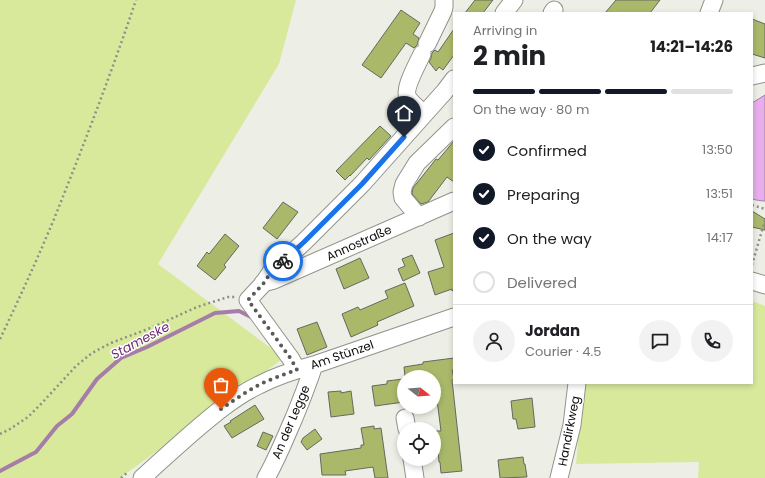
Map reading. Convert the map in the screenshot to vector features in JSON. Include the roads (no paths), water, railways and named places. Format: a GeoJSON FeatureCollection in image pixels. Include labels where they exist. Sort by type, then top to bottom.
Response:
{"type":"FeatureCollection","features":[{"type":"Feature","properties":{"kind":"street"},"geometry":{"type":"LineString","coordinates":[[424,114],[407,97],[408,84],[443,11],[444,0]]}},
{"type":"Feature","properties":{"kind":"street"},"geometry":{"type":"LineString","coordinates":[[505,12],[514,0]]}},
{"type":"Feature","properties":{"kind":"street"},"geometry":{"type":"LineString","coordinates":[[709,12],[714,0]]}},
{"type":"Feature","properties":{"kind":"street"},"geometry":{"type":"LineString","coordinates":[[753,76],[765,73]]}},
{"type":"Feature","properties":{"kind":"street"},"geometry":{"type":"LineString","coordinates":[[297,370],[256,291],[271,272],[304,242],[362,184],[445,91],[453,79]]}},
{"type":"Feature","properties":{"kind":"street"},"geometry":{"type":"LineString","coordinates":[[419,217],[403,198],[402,192],[404,184],[417,163],[453,128]]}},
{"type":"Feature","properties":{"kind":"street","name":"Annostraße"},"geometry":{"type":"LineString","coordinates":[[256,291],[274,280],[453,201]]}},
{"type":"Feature","properties":{"kind":"street"},"geometry":{"type":"LineString","coordinates":[[753,281],[765,285]]}},
{"type":"Feature","properties":{"kind":"street","name":"Am Stünzel"},"geometry":{"type":"LineString","coordinates":[[142,478],[211,417],[231,402],[263,383],[453,317]]}},
{"type":"Feature","properties":{"kind":"street","name":"An der Legge"},"geometry":{"type":"LineString","coordinates":[[266,478],[275,461],[307,386],[314,365]]}},
{"type":"Feature","properties":{"kind":"street","name":"Handirkweg"},"geometry":{"type":"LineString","coordinates":[[559,478],[572,425],[577,384]]}},
{"type":"Feature","properties":{"kind":"street"},"geometry":{"type":"LineString","coordinates":[[413,466],[415,478]]}},
{"type":"Feature","properties":{"kind":"waterway","name":"Stameske"},"geometry":{"type":"LineString","coordinates":[[0,471],[36,452],[57,426],[72,414],[97,379],[121,358],[147,347],[215,313],[239,311],[253,318]]}}]}
